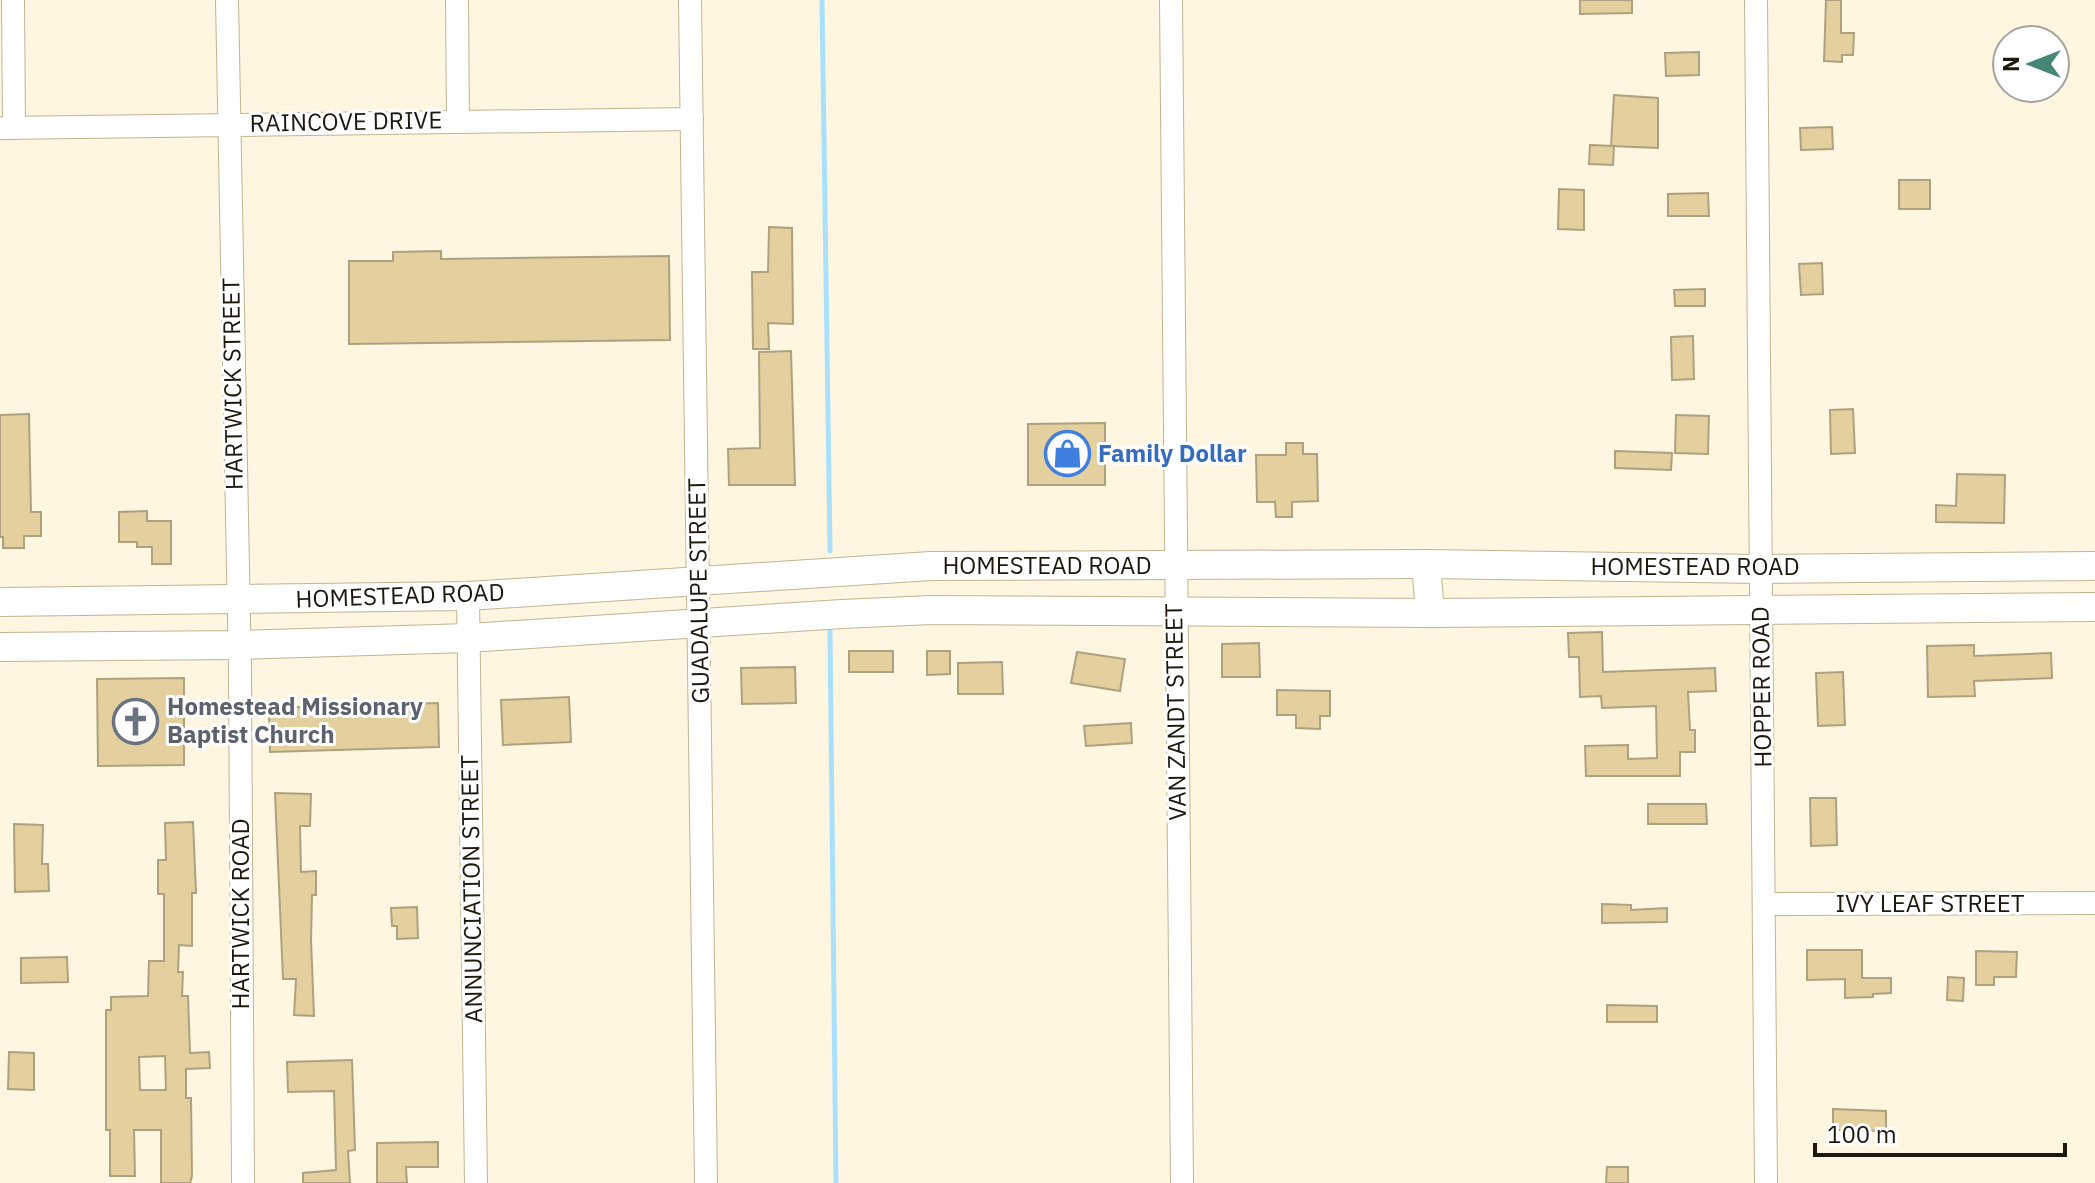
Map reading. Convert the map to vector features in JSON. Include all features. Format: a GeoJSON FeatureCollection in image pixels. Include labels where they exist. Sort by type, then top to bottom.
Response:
{"type":"FeatureCollection","features":[{"type":"Feature","properties":{"kind":"main road","name":"HOMESTEAD ROAD"},"geometry":{"type":"LineString","coordinates":[[0,602],[468,596],[931,566],[1426,564],[1760,569],[2095,566]]}},
{"type":"Feature","properties":{"kind":"main road"},"geometry":{"type":"LineString","coordinates":[[1426,564],[1430,613]]}},
{"type":"Feature","properties":{"kind":"main road"},"geometry":{"type":"LineString","coordinates":[[931,566],[932,610]]}},
{"type":"Feature","properties":{"kind":"main road"},"geometry":{"type":"LineString","coordinates":[[2065,566],[2065,607]]}},
{"type":"Feature","properties":{"kind":"main road","name":"HOMESTEAD ROAD"},"geometry":{"type":"LineString","coordinates":[[0,647],[239,645],[468,638],[932,610],[1430,613],[2095,607]]}},
{"type":"Feature","properties":{"kind":"street"},"geometry":{"type":"LineString","coordinates":[[7,128],[13,0]]}},
{"type":"Feature","properties":{"kind":"street"},"geometry":{"type":"LineString","coordinates":[[227,0],[228,123]]}},
{"type":"Feature","properties":{"kind":"street"},"geometry":{"type":"LineString","coordinates":[[457,0],[458,121]]}},
{"type":"Feature","properties":{"kind":"street","name":"GUADALUPE STREET"},"geometry":{"type":"LineString","coordinates":[[690,0],[706,1183]]}},
{"type":"Feature","properties":{"kind":"street","name":"VAN ZANDT STREET"},"geometry":{"type":"LineString","coordinates":[[1171,0],[1182,1183]]}},
{"type":"Feature","properties":{"kind":"street","name":"HOPPER ROAD"},"geometry":{"type":"LineString","coordinates":[[1756,0],[1766,1183]]}},
{"type":"Feature","properties":{"kind":"street","name":"RAINCOVE DRIVE"},"geometry":{"type":"LineString","coordinates":[[7,128],[692,119]]}},
{"type":"Feature","properties":{"kind":"street","name":"HARTWICK STREET"},"geometry":{"type":"LineString","coordinates":[[228,123],[239,645]]}},
{"type":"Feature","properties":{"kind":"street","name":"ANNUNCIATION STREET"},"geometry":{"type":"LineString","coordinates":[[468,596],[476,1183]]}},
{"type":"Feature","properties":{"kind":"street","name":"HARTWICK ROAD"},"geometry":{"type":"LineString","coordinates":[[239,645],[243,1183]]}},
{"type":"Feature","properties":{"kind":"street","name":"IVY LEAF STREET"},"geometry":{"type":"LineString","coordinates":[[1765,904],[2095,903]]}},
{"type":"Feature","properties":{"kind":"building"},"geometry":{"type":"Polygon","coordinates":[[[1580,0],[1632,0],[1632,13],[1580,14],[1580,0]]]}},
{"type":"Feature","properties":{"kind":"building"},"geometry":{"type":"Polygon","coordinates":[[[1826,0],[1841,0],[1841,33],[1854,33],[1853,55],[1842,55],[1842,62],[1824,61],[1826,0]]]}},
{"type":"Feature","properties":{"kind":"building"},"geometry":{"type":"Polygon","coordinates":[[[1699,52],[1699,75],[1666,76],[1665,53],[1699,52]]]}},
{"type":"Feature","properties":{"kind":"building"},"geometry":{"type":"Polygon","coordinates":[[[1614,95],[1658,98],[1658,148],[1611,146],[1614,95]]]}},
{"type":"Feature","properties":{"kind":"building"},"geometry":{"type":"Polygon","coordinates":[[[1832,127],[1833,149],[1801,150],[1800,128],[1832,127]]]}},
{"type":"Feature","properties":{"kind":"building"},"geometry":{"type":"Polygon","coordinates":[[[1590,145],[1614,146],[1613,165],[1589,164],[1590,145]]]}},
{"type":"Feature","properties":{"kind":"building"},"geometry":{"type":"Polygon","coordinates":[[[1899,180],[1930,180],[1930,209],[1899,209],[1899,180]]]}},
{"type":"Feature","properties":{"kind":"building"},"geometry":{"type":"Polygon","coordinates":[[[1559,189],[1584,190],[1584,230],[1558,229],[1559,189]]]}},
{"type":"Feature","properties":{"kind":"building"},"geometry":{"type":"Polygon","coordinates":[[[1708,193],[1709,216],[1668,216],[1668,194],[1708,193]]]}},
{"type":"Feature","properties":{"kind":"building"},"geometry":{"type":"Polygon","coordinates":[[[769,227],[792,228],[793,324],[768,323],[769,349],[753,349],[752,272],[768,272],[769,227]]]}},
{"type":"Feature","properties":{"kind":"building"},"geometry":{"type":"Polygon","coordinates":[[[441,251],[441,259],[669,256],[670,340],[349,344],[349,261],[393,261],[393,252],[441,251]]]}},
{"type":"Feature","properties":{"kind":"building"},"geometry":{"type":"Polygon","coordinates":[[[1822,263],[1823,294],[1801,295],[1799,264],[1822,263]]]}},
{"type":"Feature","properties":{"kind":"building"},"geometry":{"type":"Polygon","coordinates":[[[1705,289],[1705,306],[1675,306],[1674,290],[1705,289]]]}},
{"type":"Feature","properties":{"kind":"building"},"geometry":{"type":"Polygon","coordinates":[[[1693,336],[1694,379],[1672,380],[1671,337],[1693,336]]]}},
{"type":"Feature","properties":{"kind":"building"},"geometry":{"type":"Polygon","coordinates":[[[791,351],[795,485],[729,485],[728,449],[760,448],[759,352],[791,351]]]}},
{"type":"Feature","properties":{"kind":"building"},"geometry":{"type":"Polygon","coordinates":[[[1853,409],[1855,453],[1831,454],[1830,410],[1853,409]]]}},
{"type":"Feature","properties":{"kind":"building"},"geometry":{"type":"Polygon","coordinates":[[[29,414],[31,512],[41,512],[41,536],[24,536],[24,548],[3,548],[3,537],[0,537],[0,415],[29,414]]]}},
{"type":"Feature","properties":{"kind":"building"},"geometry":{"type":"Polygon","coordinates":[[[1676,415],[1709,416],[1708,454],[1675,453],[1676,415]]]}},
{"type":"Feature","properties":{"kind":"building","name":"Family Dollar"},"geometry":{"type":"Polygon","coordinates":[[[1105,423],[1105,485],[1028,485],[1028,424],[1105,423]]]}},
{"type":"Feature","properties":{"kind":"building"},"geometry":{"type":"Polygon","coordinates":[[[1286,443],[1303,443],[1303,454],[1317,454],[1318,501],[1292,502],[1292,517],[1276,517],[1275,502],[1257,502],[1256,455],[1286,455],[1286,443]]]}},
{"type":"Feature","properties":{"kind":"building"},"geometry":{"type":"Polygon","coordinates":[[[1615,451],[1672,453],[1671,470],[1615,468],[1615,451]]]}},
{"type":"Feature","properties":{"kind":"building"},"geometry":{"type":"Polygon","coordinates":[[[1957,474],[2005,475],[2004,523],[1936,522],[1936,505],[1956,506],[1957,474]]]}},
{"type":"Feature","properties":{"kind":"building"},"geometry":{"type":"Polygon","coordinates":[[[147,511],[147,521],[171,521],[171,564],[152,564],[152,547],[137,547],[137,542],[119,542],[119,512],[147,511]]]}},
{"type":"Feature","properties":{"kind":"building"},"geometry":{"type":"Polygon","coordinates":[[[1602,632],[1603,672],[1715,668],[1716,691],[1688,692],[1690,730],[1695,730],[1695,752],[1680,752],[1680,776],[1586,776],[1585,746],[1628,745],[1628,759],[1657,758],[1656,706],[1602,708],[1601,696],[1580,697],[1579,657],[1569,657],[1568,633],[1602,632]]]}},
{"type":"Feature","properties":{"kind":"building"},"geometry":{"type":"Polygon","coordinates":[[[1259,643],[1260,677],[1222,677],[1222,644],[1259,643]]]}},
{"type":"Feature","properties":{"kind":"building"},"geometry":{"type":"Polygon","coordinates":[[[1974,645],[1974,656],[2051,653],[2052,678],[1974,681],[1975,696],[1928,697],[1927,646],[1974,645]]]}},
{"type":"Feature","properties":{"kind":"building"},"geometry":{"type":"Polygon","coordinates":[[[849,651],[893,651],[893,672],[849,672],[849,651]]]}},
{"type":"Feature","properties":{"kind":"building"},"geometry":{"type":"Polygon","coordinates":[[[927,651],[950,651],[950,674],[927,675],[927,651]]]}},
{"type":"Feature","properties":{"kind":"building"},"geometry":{"type":"Polygon","coordinates":[[[1077,652],[1125,659],[1120,691],[1071,683],[1077,652]]]}},
{"type":"Feature","properties":{"kind":"building"},"geometry":{"type":"Polygon","coordinates":[[[1002,662],[1003,694],[958,694],[958,663],[1002,662]]]}},
{"type":"Feature","properties":{"kind":"building"},"geometry":{"type":"Polygon","coordinates":[[[795,667],[796,703],[742,704],[741,668],[795,667]]]}},
{"type":"Feature","properties":{"kind":"building"},"geometry":{"type":"Polygon","coordinates":[[[1843,672],[1845,725],[1818,726],[1816,673],[1843,672]]]}},
{"type":"Feature","properties":{"kind":"building"},"geometry":{"type":"Polygon","coordinates":[[[184,678],[184,765],[98,766],[97,679],[184,678]]]}},
{"type":"Feature","properties":{"kind":"building"},"geometry":{"type":"Polygon","coordinates":[[[1277,690],[1330,691],[1330,716],[1320,716],[1320,729],[1296,728],[1296,715],[1277,715],[1277,690]]]}},
{"type":"Feature","properties":{"kind":"building"},"geometry":{"type":"Polygon","coordinates":[[[569,697],[571,742],[503,745],[501,700],[569,697]]]}},
{"type":"Feature","properties":{"kind":"building"},"geometry":{"type":"Polygon","coordinates":[[[438,703],[439,747],[270,752],[269,708],[438,703]]]}},
{"type":"Feature","properties":{"kind":"building"},"geometry":{"type":"Polygon","coordinates":[[[1131,723],[1132,743],[1086,746],[1084,726],[1131,723]]]}},
{"type":"Feature","properties":{"kind":"building"},"geometry":{"type":"Polygon","coordinates":[[[275,793],[311,794],[310,826],[300,826],[301,872],[316,871],[311,940],[314,1016],[294,1015],[296,979],[283,979],[275,793]]]}},
{"type":"Feature","properties":{"kind":"building"},"geometry":{"type":"Polygon","coordinates":[[[1810,798],[1836,798],[1837,845],[1811,846],[1810,798]]]}},
{"type":"Feature","properties":{"kind":"building"},"geometry":{"type":"Polygon","coordinates":[[[1648,804],[1706,804],[1707,824],[1648,824],[1648,804]]]}},
{"type":"Feature","properties":{"kind":"building"},"geometry":{"type":"Polygon","coordinates":[[[193,822],[196,893],[192,893],[192,946],[179,945],[178,972],[183,972],[182,996],[188,996],[190,1053],[209,1052],[210,1068],[186,1069],[186,1098],[191,1098],[190,1183],[161,1183],[161,1130],[134,1130],[135,1176],[110,1176],[110,1130],[106,1130],[106,1010],[111,1010],[111,997],[148,996],[149,961],[164,961],[164,894],[158,894],[158,860],[166,860],[165,823],[193,822]],[[165,1056],[139,1057],[140,1090],[166,1090],[165,1056]]]}},
{"type":"Feature","properties":{"kind":"building"},"geometry":{"type":"Polygon","coordinates":[[[14,824],[43,825],[42,864],[48,864],[49,891],[15,892],[14,824]]]}},
{"type":"Feature","properties":{"kind":"building"},"geometry":{"type":"Polygon","coordinates":[[[1602,904],[1631,905],[1631,910],[1667,908],[1667,922],[1602,923],[1602,904]]]}},
{"type":"Feature","properties":{"kind":"building"},"geometry":{"type":"Polygon","coordinates":[[[417,907],[418,938],[397,939],[397,926],[392,926],[391,908],[417,907]]]}},
{"type":"Feature","properties":{"kind":"building"},"geometry":{"type":"Polygon","coordinates":[[[1807,950],[1862,950],[1862,978],[1891,978],[1891,993],[1845,998],[1845,979],[1807,980],[1807,950]]]}},
{"type":"Feature","properties":{"kind":"building"},"geometry":{"type":"Polygon","coordinates":[[[1976,951],[2017,952],[2016,977],[1994,977],[1994,985],[1976,985],[1976,951]]]}},
{"type":"Feature","properties":{"kind":"building"},"geometry":{"type":"Polygon","coordinates":[[[67,957],[68,982],[21,983],[21,958],[67,957]]]}},
{"type":"Feature","properties":{"kind":"building"},"geometry":{"type":"Polygon","coordinates":[[[1948,977],[1964,978],[1963,1001],[1947,1000],[1948,977]]]}},
{"type":"Feature","properties":{"kind":"building"},"geometry":{"type":"Polygon","coordinates":[[[1607,1005],[1657,1006],[1657,1022],[1607,1022],[1607,1005]]]}},
{"type":"Feature","properties":{"kind":"building"},"geometry":{"type":"Polygon","coordinates":[[[9,1052],[34,1053],[34,1090],[8,1089],[9,1052]]]}},
{"type":"Feature","properties":{"kind":"building"},"geometry":{"type":"Polygon","coordinates":[[[352,1060],[355,1150],[348,1151],[350,1183],[303,1183],[303,1173],[336,1170],[334,1091],[288,1092],[287,1062],[352,1060]]]}},
{"type":"Feature","properties":{"kind":"building"},"geometry":{"type":"Polygon","coordinates":[[[1833,1109],[1886,1111],[1886,1131],[1833,1130],[1833,1109]]]}},
{"type":"Feature","properties":{"kind":"building"},"geometry":{"type":"Polygon","coordinates":[[[438,1142],[438,1167],[406,1167],[407,1183],[377,1183],[377,1143],[438,1142]]]}},
{"type":"Feature","properties":{"kind":"building"},"geometry":{"type":"Polygon","coordinates":[[[1607,1167],[1628,1167],[1628,1183],[1606,1183],[1607,1167]]]}},
{"type":"Feature","properties":{"kind":"waterway"},"geometry":{"type":"LineString","coordinates":[[822,0],[830,551]]}},
{"type":"Feature","properties":{"kind":"waterway"},"geometry":{"type":"LineString","coordinates":[[830,631],[836,1183]]}},
{"type":"Feature","properties":{"kind":"place","name":"Family Dollar"},"geometry":{"type":"Point","coordinates":[1067,454]}},
{"type":"Feature","properties":{"kind":"place","name":"Homestead Missionary Baptist Church"},"geometry":{"type":"Point","coordinates":[136,721]}}]}
